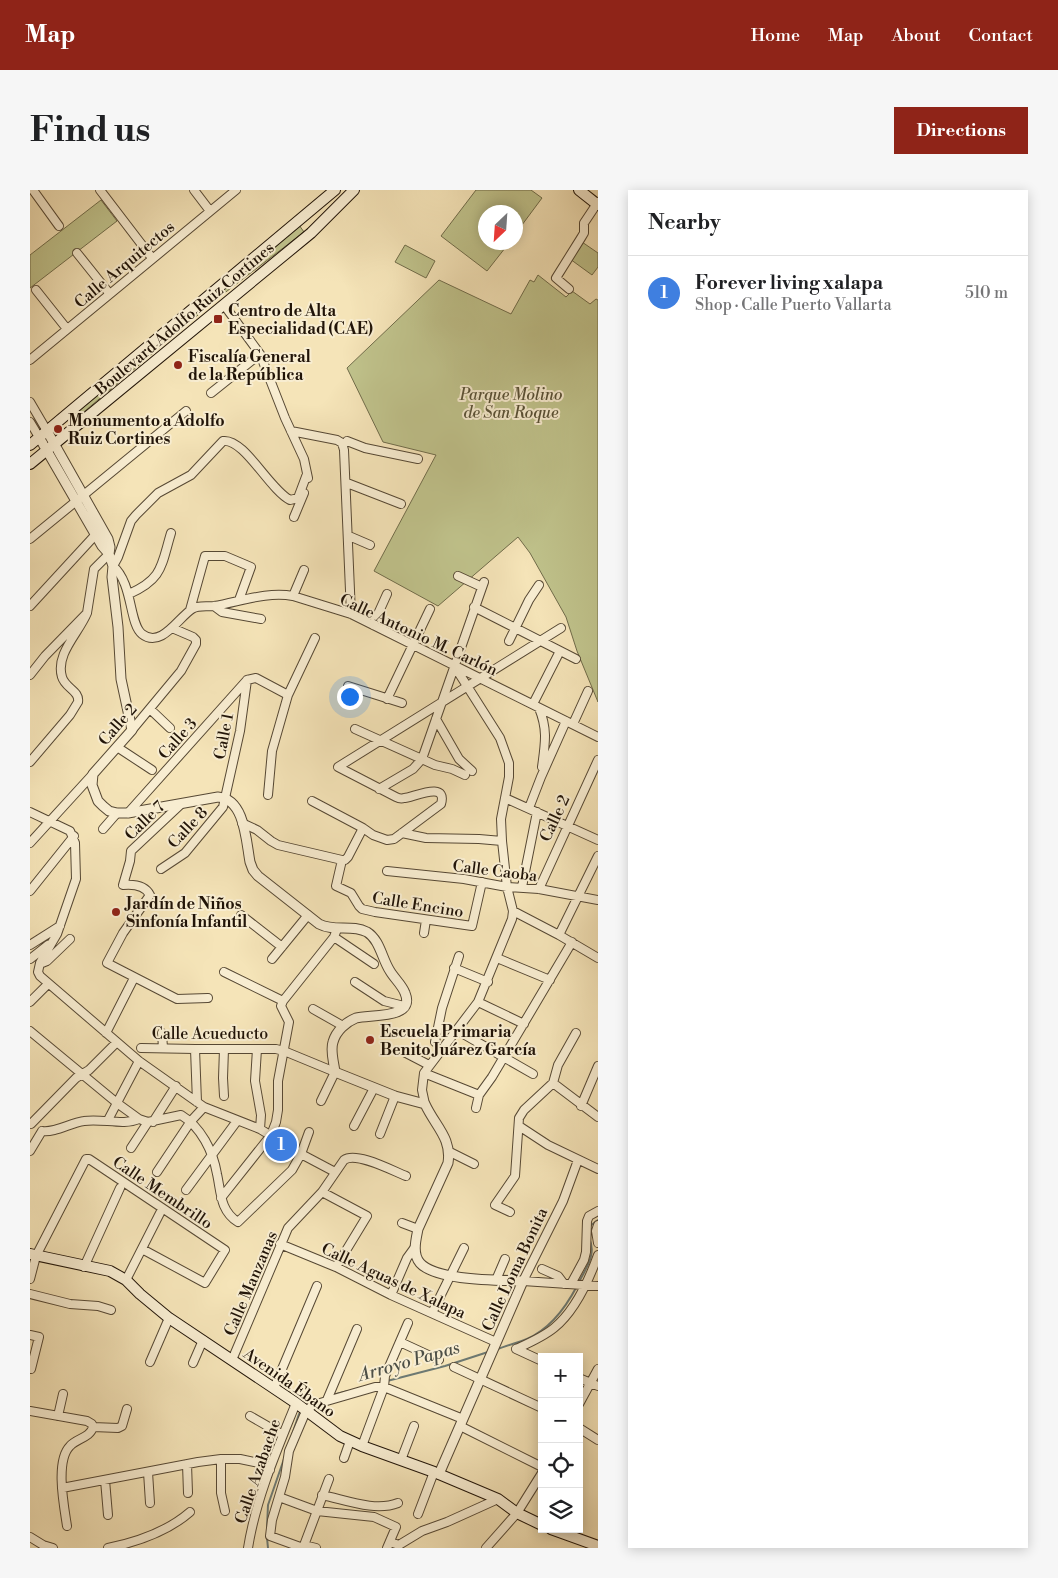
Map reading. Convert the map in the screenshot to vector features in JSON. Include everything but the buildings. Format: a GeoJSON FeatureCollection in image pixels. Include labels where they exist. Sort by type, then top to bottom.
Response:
{"type":"FeatureCollection","features":[{"type":"Feature","properties":{"kind":"main road","name":"Boulevard Adolfo Ruiz Cortines"},"geometry":{"type":"LineString","coordinates":[[30,445],[335,190]]}},
{"type":"Feature","properties":{"kind":"main road","name":"Boulevard Adolfo Ruiz Cortines"},"geometry":{"type":"LineString","coordinates":[[30,464],[310,232],[354,190]]}},
{"type":"Feature","properties":{"kind":"main road"},"geometry":{"type":"LineString","coordinates":[[579,190],[598,203]]}},
{"type":"Feature","properties":{"kind":"main road","name":"Avenida Ébano"},"geometry":{"type":"LineString","coordinates":[[33,1255],[110,1271],[126,1280],[170,1318],[296,1403],[329,1429],[362,1446],[437,1473],[498,1499],[517,1513],[538,1523]]}},
{"type":"Feature","properties":{"kind":"main road"},"geometry":{"type":"LineString","coordinates":[[562,1533],[598,1546]]}},
{"type":"Feature","properties":{"kind":"street"},"geometry":{"type":"LineString","coordinates":[[33,190],[59,226]]}},
{"type":"Feature","properties":{"kind":"street"},"geometry":{"type":"LineString","coordinates":[[100,190],[152,258]]}},
{"type":"Feature","properties":{"kind":"street"},"geometry":{"type":"LineString","coordinates":[[194,190],[210,211]]}},
{"type":"Feature","properties":{"kind":"street","name":"Calle Arquitectos"},"geometry":{"type":"LineString","coordinates":[[30,360],[236,190]]}},
{"type":"Feature","properties":{"kind":"street"},"geometry":{"type":"LineString","coordinates":[[569,288],[556,278],[581,238],[584,232],[584,223],[598,203]]}},
{"type":"Feature","properties":{"kind":"street"},"geometry":{"type":"LineString","coordinates":[[77,253],[109,293]]}},
{"type":"Feature","properties":{"kind":"street"},"geometry":{"type":"LineString","coordinates":[[36,290],[67,329]]}},
{"type":"Feature","properties":{"kind":"street"},"geometry":{"type":"LineString","coordinates":[[224,304],[260,354],[285,418],[304,459],[308,482],[300,507],[294,517]]}},
{"type":"Feature","properties":{"kind":"street"},"geometry":{"type":"LineString","coordinates":[[211,393],[260,354]]}},
{"type":"Feature","properties":{"kind":"street"},"geometry":{"type":"LineString","coordinates":[[30,402],[43,434],[110,547],[121,679],[132,730]]}},
{"type":"Feature","properties":{"kind":"street"},"geometry":{"type":"LineString","coordinates":[[30,539],[186,411]]}},
{"type":"Feature","properties":{"kind":"street"},"geometry":{"type":"LineString","coordinates":[[30,422],[43,434]]}},
{"type":"Feature","properties":{"kind":"street"},"geometry":{"type":"LineString","coordinates":[[291,431],[418,458]]}},
{"type":"Feature","properties":{"kind":"street"},"geometry":{"type":"LineString","coordinates":[[113,566],[131,521],[136,514],[158,493],[190,475],[223,441],[227,440],[242,448],[271,484],[290,500],[298,498],[307,474]]}},
{"type":"Feature","properties":{"kind":"street"},"geometry":{"type":"LineString","coordinates":[[344,442],[384,447]]}},
{"type":"Feature","properties":{"kind":"street"},"geometry":{"type":"LineString","coordinates":[[344,442],[351,614]]}},
{"type":"Feature","properties":{"kind":"street"},"geometry":{"type":"LineString","coordinates":[[347,483],[402,504]]}},
{"type":"Feature","properties":{"kind":"street"},"geometry":{"type":"LineString","coordinates":[[30,606],[99,531]]}},
{"type":"Feature","properties":{"kind":"street"},"geometry":{"type":"LineString","coordinates":[[129,594],[157,575],[171,533]]}},
{"type":"Feature","properties":{"kind":"street"},"geometry":{"type":"LineString","coordinates":[[349,536],[370,545]]}},
{"type":"Feature","properties":{"kind":"street"},"geometry":{"type":"LineString","coordinates":[[30,762],[70,715],[78,702],[77,694],[63,681],[61,675],[62,667],[68,645],[84,621],[87,613],[94,569],[110,554]]}},
{"type":"Feature","properties":{"kind":"street"},"geometry":{"type":"LineString","coordinates":[[113,566],[120,572],[129,594],[136,626],[142,635],[149,638],[156,638],[172,628],[190,610],[204,556],[225,556],[251,567],[239,600]]}},
{"type":"Feature","properties":{"kind":"street"},"geometry":{"type":"LineString","coordinates":[[293,596],[304,570]]}},
{"type":"Feature","properties":{"kind":"street"},"geometry":{"type":"LineString","coordinates":[[379,789],[413,769],[422,759],[483,585],[458,576]]}},
{"type":"Feature","properties":{"kind":"street"},"geometry":{"type":"LineString","coordinates":[[509,641],[529,600],[539,585]]}},
{"type":"Feature","properties":{"kind":"street","name":"Calle Antonio M. Carlón"},"geometry":{"type":"LineString","coordinates":[[190,610],[198,606],[214,606],[239,600],[284,594],[351,614],[598,737]]}},
{"type":"Feature","properties":{"kind":"street"},"geometry":{"type":"LineString","coordinates":[[373,625],[387,594]]}},
{"type":"Feature","properties":{"kind":"street"},"geometry":{"type":"LineString","coordinates":[[214,606],[222,612],[261,619]]}},
{"type":"Feature","properties":{"kind":"street"},"geometry":{"type":"LineString","coordinates":[[474,607],[576,658]]}},
{"type":"Feature","properties":{"kind":"street"},"geometry":{"type":"LineString","coordinates":[[387,698],[430,608]]}},
{"type":"Feature","properties":{"kind":"street"},"geometry":{"type":"LineString","coordinates":[[30,675],[87,613]]}},
{"type":"Feature","properties":{"kind":"street","name":"Calle 2"},"geometry":{"type":"LineString","coordinates":[[30,844],[132,730],[188,662],[196,640],[172,628]]}},
{"type":"Feature","properties":{"kind":"street"},"geometry":{"type":"LineString","coordinates":[[312,801],[373,835],[390,841],[402,833],[441,804],[442,799],[440,795],[436,791],[431,791],[404,798],[396,797],[338,767],[561,628]]}},
{"type":"Feature","properties":{"kind":"street"},"geometry":{"type":"LineString","coordinates":[[268,795],[272,751],[288,695],[315,638]]}},
{"type":"Feature","properties":{"kind":"street"},"geometry":{"type":"LineString","coordinates":[[541,777],[546,736],[545,721],[536,706],[560,651]]}},
{"type":"Feature","properties":{"kind":"street"},"geometry":{"type":"LineString","coordinates":[[454,665],[500,738],[509,763],[509,777],[501,819],[507,888],[513,911],[512,919],[488,982],[478,1002],[424,1073],[422,1090],[425,1104],[432,1120],[448,1142],[450,1152],[445,1173],[418,1229],[415,1247],[416,1256],[420,1263],[427,1268],[449,1276],[598,1286]]}},
{"type":"Feature","properties":{"kind":"street"},"geometry":{"type":"LineString","coordinates":[[247,680],[256,678],[288,695]]}},
{"type":"Feature","properties":{"kind":"street","name":"Calle 1"},"geometry":{"type":"LineString","coordinates":[[225,798],[240,730],[247,680]]}},
{"type":"Feature","properties":{"kind":"street","name":"Calle 3"},"geometry":{"type":"LineString","coordinates":[[128,813],[247,680]]}},
{"type":"Feature","properties":{"kind":"street"},"geometry":{"type":"LineString","coordinates":[[348,686],[402,703]]}},
{"type":"Feature","properties":{"kind":"street"},"geometry":{"type":"LineString","coordinates":[[529,808],[541,777],[588,691]]}},
{"type":"Feature","properties":{"kind":"street"},"geometry":{"type":"LineString","coordinates":[[150,709],[170,728]]}},
{"type":"Feature","properties":{"kind":"street"},"geometry":{"type":"LineString","coordinates":[[355,729],[436,765],[468,773],[436,719]]}},
{"type":"Feature","properties":{"kind":"street"},"geometry":{"type":"LineString","coordinates":[[117,747],[152,770]]}},
{"type":"Feature","properties":{"kind":"street","name":"Calle 2"},"geometry":{"type":"LineString","coordinates":[[539,889],[598,760]]}},
{"type":"Feature","properties":{"kind":"street"},"geometry":{"type":"LineString","coordinates":[[93,774],[92,784],[98,801],[109,811],[118,813],[225,798],[231,801],[238,808],[253,870],[258,876],[308,916],[335,933],[374,964]]}},
{"type":"Feature","properties":{"kind":"street","name":"Calle 8"},"geometry":{"type":"LineString","coordinates":[[162,869],[185,853],[220,812],[225,798]]}},
{"type":"Feature","properties":{"kind":"street"},"geometry":{"type":"LineString","coordinates":[[504,798],[598,840]]}},
{"type":"Feature","properties":{"kind":"street","name":"Calle 7"},"geometry":{"type":"LineString","coordinates":[[134,978],[107,963],[123,933],[150,895],[137,885],[123,886],[131,851],[180,805]]}},
{"type":"Feature","properties":{"kind":"street"},"geometry":{"type":"LineString","coordinates":[[30,812],[70,831],[74,836],[75,843],[76,879],[60,925],[40,963],[38,972],[40,976],[116,1043],[204,1107],[260,1129],[334,1172]]}},
{"type":"Feature","properties":{"kind":"street"},"geometry":{"type":"LineString","coordinates":[[522,887],[537,812]]}},
{"type":"Feature","properties":{"kind":"street"},"geometry":{"type":"LineString","coordinates":[[103,829],[118,813]]}},
{"type":"Feature","properties":{"kind":"street"},"geometry":{"type":"LineString","coordinates":[[242,823],[257,830],[278,845],[343,860],[363,828]]}},
{"type":"Feature","properties":{"kind":"street"},"geometry":{"type":"LineString","coordinates":[[402,833],[426,838],[479,839],[502,842]]}},
{"type":"Feature","properties":{"kind":"street"},"geometry":{"type":"LineString","coordinates":[[30,891],[74,836]]}},
{"type":"Feature","properties":{"kind":"street"},"geometry":{"type":"LineString","coordinates":[[560,934],[598,856]]}},
{"type":"Feature","properties":{"kind":"street","name":"Calle Encino"},"geometry":{"type":"LineString","coordinates":[[343,860],[336,886],[350,893],[359,906],[375,912],[472,926],[482,882]]}},
{"type":"Feature","properties":{"kind":"street","name":"Calle Caoba"},"geometry":{"type":"LineString","coordinates":[[388,871],[482,882],[507,888],[539,889],[598,900]]}},
{"type":"Feature","properties":{"kind":"street"},"geometry":{"type":"LineString","coordinates":[[513,911],[597,954]]}},
{"type":"Feature","properties":{"kind":"street"},"geometry":{"type":"LineString","coordinates":[[241,916],[282,947]]}},
{"type":"Feature","properties":{"kind":"street"},"geometry":{"type":"LineString","coordinates":[[272,959],[308,916]]}},
{"type":"Feature","properties":{"kind":"street"},"geometry":{"type":"LineString","coordinates":[[424,933],[426,920]]}},
{"type":"Feature","properties":{"kind":"street"},"geometry":{"type":"LineString","coordinates":[[30,945],[60,925]]}},
{"type":"Feature","properties":{"kind":"street"},"geometry":{"type":"LineString","coordinates":[[221,1198],[271,1135],[278,1110],[278,1081],[289,1022],[281,1006],[283,1001],[335,933],[358,929],[368,932],[376,940],[386,965],[405,994],[406,1000],[404,1006],[396,1013],[358,1017],[343,1026],[333,1042],[332,1050],[335,1072],[321,1101]]}},
{"type":"Feature","properties":{"kind":"street"},"geometry":{"type":"LineString","coordinates":[[40,963],[47,960],[70,939]]}},
{"type":"Feature","properties":{"kind":"street"},"geometry":{"type":"LineString","coordinates":[[476,1108],[479,1095],[492,1078],[572,942]]}},
{"type":"Feature","properties":{"kind":"street"},"geometry":{"type":"LineString","coordinates":[[30,959],[52,943]]}},
{"type":"Feature","properties":{"kind":"street"},"geometry":{"type":"LineString","coordinates":[[435,1042],[442,1008],[459,956]]}},
{"type":"Feature","properties":{"kind":"street"},"geometry":{"type":"LineString","coordinates":[[497,958],[550,980]]}},
{"type":"Feature","properties":{"kind":"street"},"geometry":{"type":"LineString","coordinates":[[454,968],[488,982]]}},
{"type":"Feature","properties":{"kind":"street"},"geometry":{"type":"LineString","coordinates":[[224,972],[283,1001]]}},
{"type":"Feature","properties":{"kind":"street"},"geometry":{"type":"LineString","coordinates":[[106,1034],[134,978],[177,1000],[208,998]]}},
{"type":"Feature","properties":{"kind":"street"},"geometry":{"type":"LineString","coordinates":[[355,982],[384,1001],[404,1006]]}},
{"type":"Feature","properties":{"kind":"street"},"geometry":{"type":"LineString","coordinates":[[30,1002],[48,984]]}},
{"type":"Feature","properties":{"kind":"street"},"geometry":{"type":"LineString","coordinates":[[478,1002],[524,1024]]}},
{"type":"Feature","properties":{"kind":"street"},"geometry":{"type":"LineString","coordinates":[[313,1009],[343,1026]]}},
{"type":"Feature","properties":{"kind":"street"},"geometry":{"type":"LineString","coordinates":[[458,1030],[533,1074]]}},
{"type":"Feature","properties":{"kind":"street"},"geometry":{"type":"LineString","coordinates":[[30,1031],[139,1119],[151,1122],[181,1115],[191,1121],[202,1135],[211,1154],[217,1172],[224,1208],[230,1217],[238,1222],[292,1170],[301,1154],[309,1132]]}},
{"type":"Feature","properties":{"kind":"street"},"geometry":{"type":"LineString","coordinates":[[162,1033],[163,1048]]}},
{"type":"Feature","properties":{"kind":"street"},"geometry":{"type":"LineString","coordinates":[[576,1034],[558,1065],[553,1084],[524,1110],[519,1118],[519,1126],[548,1145],[598,1169]]}},
{"type":"Feature","properties":{"kind":"street"},"geometry":{"type":"LineString","coordinates":[[116,1043],[89,1070],[76,1078],[31,1124],[42,1131],[49,1131],[82,1121],[108,1120],[130,1122],[139,1119]]}},
{"type":"Feature","properties":{"kind":"street","name":"Calle Acueducto"},"geometry":{"type":"LineString","coordinates":[[141,1048],[195,1050],[276,1049],[395,1096],[425,1104]]}},
{"type":"Feature","properties":{"kind":"street"},"geometry":{"type":"LineString","coordinates":[[224,1049],[224,1096]]}},
{"type":"Feature","properties":{"kind":"street"},"geometry":{"type":"LineString","coordinates":[[257,1049],[255,1082],[261,1115],[260,1129]]}},
{"type":"Feature","properties":{"kind":"street"},"geometry":{"type":"LineString","coordinates":[[195,1050],[197,1102]]}},
{"type":"Feature","properties":{"kind":"street"},"geometry":{"type":"LineString","coordinates":[[404,1052],[429,1065]]}},
{"type":"Feature","properties":{"kind":"street"},"geometry":{"type":"LineString","coordinates":[[108,1120],[139,1061]]}},
{"type":"Feature","properties":{"kind":"street"},"geometry":{"type":"LineString","coordinates":[[580,1106],[598,1066]]}},
{"type":"Feature","properties":{"kind":"street"},"geometry":{"type":"LineString","coordinates":[[424,1073],[479,1095]]}},
{"type":"Feature","properties":{"kind":"street"},"geometry":{"type":"LineString","coordinates":[[553,1084],[580,1106],[598,1117]]}},
{"type":"Feature","properties":{"kind":"street"},"geometry":{"type":"LineString","coordinates":[[131,1148],[176,1086]]}},
{"type":"Feature","properties":{"kind":"street"},"geometry":{"type":"LineString","coordinates":[[354,1126],[374,1088]]}},
{"type":"Feature","properties":{"kind":"street"},"geometry":{"type":"LineString","coordinates":[[380,1134],[395,1096]]}},
{"type":"Feature","properties":{"kind":"street"},"geometry":{"type":"LineString","coordinates":[[157,1172],[191,1121],[204,1107]]}},
{"type":"Feature","properties":{"kind":"street"},"geometry":{"type":"LineString","coordinates":[[186,1190],[236,1121]]}},
{"type":"Feature","properties":{"kind":"street","name":"Calle Loma Bonita"},"geometry":{"type":"LineString","coordinates":[[510,1212],[495,1205],[515,1176],[519,1126]]}},
{"type":"Feature","properties":{"kind":"street"},"geometry":{"type":"LineString","coordinates":[[30,1150],[42,1131]]}},
{"type":"Feature","properties":{"kind":"street"},"geometry":{"type":"LineString","coordinates":[[450,1152],[474,1164]]}},
{"type":"Feature","properties":{"kind":"street","name":"Calle Manzanas"},"geometry":{"type":"LineString","coordinates":[[232,1360],[288,1228],[322,1192],[334,1172],[348,1157],[370,1161],[406,1176]]}},
{"type":"Feature","properties":{"kind":"street","name":"Calle Membrillo"},"geometry":{"type":"LineString","coordinates":[[33,1255],[86,1159],[89,1159],[126,1183],[225,1250],[205,1283],[142,1249]]}},
{"type":"Feature","properties":{"kind":"street","name":"Calle Loma Bonita"},"geometry":{"type":"LineString","coordinates":[[437,1473],[462,1422],[523,1281],[563,1201],[578,1160]]}},
{"type":"Feature","properties":{"kind":"street"},"geometry":{"type":"LineString","coordinates":[[84,1266],[120,1188]]}},
{"type":"Feature","properties":{"kind":"street"},"geometry":{"type":"LineString","coordinates":[[322,1192],[367,1216],[336,1266]]}},
{"type":"Feature","properties":{"kind":"street"},"geometry":{"type":"LineString","coordinates":[[538,1359],[516,1349],[554,1328],[572,1307],[575,1284],[586,1252],[587,1221],[589,1216],[598,1211]]}},
{"type":"Feature","properties":{"kind":"street"},"geometry":{"type":"LineString","coordinates":[[126,1280],[160,1214]]}},
{"type":"Feature","properties":{"kind":"street"},"geometry":{"type":"LineString","coordinates":[[402,1223],[418,1229]]}},
{"type":"Feature","properties":{"kind":"street"},"geometry":{"type":"LineString","coordinates":[[598,1225],[596,1231],[598,1243]]}},
{"type":"Feature","properties":{"kind":"street","name":"Calle Aguas de Xalapa"},"geometry":{"type":"LineString","coordinates":[[280,1244],[336,1266],[391,1295],[496,1342]]}},
{"type":"Feature","properties":{"kind":"street"},"geometry":{"type":"LineString","coordinates":[[391,1295],[407,1258],[415,1247]]}},
{"type":"Feature","properties":{"kind":"street"},"geometry":{"type":"LineString","coordinates":[[432,1312],[464,1248]]}},
{"type":"Feature","properties":{"kind":"street"},"geometry":{"type":"LineString","coordinates":[[30,1279],[33,1255]]}},
{"type":"Feature","properties":{"kind":"street"},"geometry":{"type":"LineString","coordinates":[[575,1284],[598,1255]]}},
{"type":"Feature","properties":{"kind":"street"},"geometry":{"type":"LineString","coordinates":[[496,1280],[505,1259]]}},
{"type":"Feature","properties":{"kind":"street"},"geometry":{"type":"LineString","coordinates":[[542,1269],[575,1284]]}},
{"type":"Feature","properties":{"kind":"street"},"geometry":{"type":"LineString","coordinates":[[274,1388],[317,1286]]}},
{"type":"Feature","properties":{"kind":"street"},"geometry":{"type":"LineString","coordinates":[[30,1294],[70,1304],[98,1306],[111,1310]]}},
{"type":"Feature","properties":{"kind":"street"},"geometry":{"type":"LineString","coordinates":[[150,1362],[170,1318]]}},
{"type":"Feature","properties":{"kind":"street"},"geometry":{"type":"LineString","coordinates":[[362,1446],[408,1323]]}},
{"type":"Feature","properties":{"kind":"street"},"geometry":{"type":"LineString","coordinates":[[327,1400],[357,1329]]}},
{"type":"Feature","properties":{"kind":"street"},"geometry":{"type":"LineString","coordinates":[[30,1335],[39,1337],[31,1369]]}},
{"type":"Feature","properties":{"kind":"street"},"geometry":{"type":"LineString","coordinates":[[193,1363],[203,1340]]}},
{"type":"Feature","properties":{"kind":"street"},"geometry":{"type":"LineString","coordinates":[[400,1342],[439,1360]]}},
{"type":"Feature","properties":{"kind":"street"},"geometry":{"type":"LineString","coordinates":[[454,1367],[538,1406]]}},
{"type":"Feature","properties":{"kind":"street"},"geometry":{"type":"LineString","coordinates":[[583,1399],[594,1384],[598,1368]]}},
{"type":"Feature","properties":{"kind":"street"},"geometry":{"type":"LineString","coordinates":[[316,1548],[281,1544],[270,1536],[272,1520],[285,1477],[289,1451],[306,1411],[314,1405],[384,1383]]}},
{"type":"Feature","properties":{"kind":"street"},"geometry":{"type":"LineString","coordinates":[[384,1383],[462,1422],[538,1465]]}},
{"type":"Feature","properties":{"kind":"street"},"geometry":{"type":"LineString","coordinates":[[58,1416],[63,1394]]}},
{"type":"Feature","properties":{"kind":"street","name":"Calle Azabache"},"geometry":{"type":"LineString","coordinates":[[248,1548],[252,1525],[270,1470],[296,1403]]}},
{"type":"Feature","properties":{"kind":"street"},"geometry":{"type":"LineString","coordinates":[[30,1410],[87,1421],[93,1426],[118,1428],[122,1426],[127,1409]]}},
{"type":"Feature","properties":{"kind":"street"},"geometry":{"type":"LineString","coordinates":[[250,1416],[283,1435]]}},
{"type":"Feature","properties":{"kind":"street"},"geometry":{"type":"LineString","coordinates":[[66,1526],[62,1488],[62,1461],[65,1451],[71,1444],[88,1435],[93,1426]]}},
{"type":"Feature","properties":{"kind":"street"},"geometry":{"type":"LineString","coordinates":[[401,1460],[414,1426]]}},
{"type":"Feature","properties":{"kind":"street"},"geometry":{"type":"LineString","coordinates":[[583,1431],[598,1440]]}},
{"type":"Feature","properties":{"kind":"street"},"geometry":{"type":"LineString","coordinates":[[344,1458],[350,1441]]}},
{"type":"Feature","properties":{"kind":"street"},"geometry":{"type":"LineString","coordinates":[[62,1488],[221,1459],[240,1458],[270,1470]]}},
{"type":"Feature","properties":{"kind":"street"},"geometry":{"type":"LineString","coordinates":[[221,1459],[221,1493],[225,1511]]}},
{"type":"Feature","properties":{"kind":"street"},"geometry":{"type":"LineString","coordinates":[[187,1464],[188,1493]]}},
{"type":"Feature","properties":{"kind":"street"},"geometry":{"type":"LineString","coordinates":[[148,1472],[150,1503]]}},
{"type":"Feature","properties":{"kind":"street"},"geometry":{"type":"LineString","coordinates":[[418,1514],[437,1473]]}},
{"type":"Feature","properties":{"kind":"street"},"geometry":{"type":"LineString","coordinates":[[304,1546],[329,1479]]}},
{"type":"Feature","properties":{"kind":"street"},"geometry":{"type":"LineString","coordinates":[[486,1548],[517,1513],[538,1479]]}},
{"type":"Feature","properties":{"kind":"street"},"geometry":{"type":"LineString","coordinates":[[105,1480],[108,1515]]}},
{"type":"Feature","properties":{"kind":"street"},"geometry":{"type":"LineString","coordinates":[[322,1495],[378,1507],[388,1507],[398,1503]]}},
{"type":"Feature","properties":{"kind":"street"},"geometry":{"type":"LineString","coordinates":[[279,1497],[317,1511],[374,1517],[396,1527],[389,1545],[400,1546],[422,1531],[498,1499]]}},
{"type":"Feature","properties":{"kind":"street"},"geometry":{"type":"LineString","coordinates":[[108,1548],[141,1540],[178,1523],[190,1512]]}},
{"type":"Feature","properties":{"kind":"street"},"geometry":{"type":"LineString","coordinates":[[30,1537],[42,1545],[53,1548]]}},
{"type":"Feature","properties":{"kind":"green space"},"geometry":{"type":"Polygon","coordinates":[[[476,190],[531,190],[542,198],[523,224],[523,205],[478,205],[478,250],[504,250],[487,271],[441,236],[476,190]]]}},
{"type":"Feature","properties":{"kind":"green space"},"geometry":{"type":"Polygon","coordinates":[[[101,200],[117,221],[30,288],[30,255],[101,200]]]}},
{"type":"Feature","properties":{"kind":"green space"},"geometry":{"type":"Polygon","coordinates":[[[299,225],[304,232],[218,298],[72,422],[68,416],[299,225]]]}},
{"type":"Feature","properties":{"kind":"green space"},"geometry":{"type":"Polygon","coordinates":[[[582,242],[598,253],[598,267],[592,275],[570,259],[582,242]]]}},
{"type":"Feature","properties":{"kind":"green space"},"geometry":{"type":"Polygon","coordinates":[[[405,245],[435,261],[426,278],[395,262],[405,245]]]}},
{"type":"Feature","properties":{"kind":"green space","name":"Parque Molino de San Roque"},"geometry":{"type":"Polygon","coordinates":[[[538,275],[566,297],[572,291],[590,304],[596,299],[598,300],[598,702],[577,651],[566,617],[530,553],[518,537],[438,606],[374,571],[436,455],[383,442],[347,368],[439,280],[511,314],[530,280],[534,282],[538,275]]]}},
{"type":"Feature","properties":{"kind":"waterway","name":"Arroyo Papas"},"geometry":{"type":"LineString","coordinates":[[590,1226],[598,1220]]}},
{"type":"Feature","properties":{"kind":"waterway","name":"Arroyo Papas"},"geometry":{"type":"LineString","coordinates":[[579,1282],[591,1255],[592,1250],[589,1238]]}},
{"type":"Feature","properties":{"kind":"waterway","name":"Arroyo Papas"},"geometry":{"type":"LineString","coordinates":[[498,1349],[527,1339],[543,1329],[568,1302],[577,1286]]}},
{"type":"Feature","properties":{"kind":"waterway","name":"Arroyo Papas"},"geometry":{"type":"LineString","coordinates":[[387,1381],[445,1366],[488,1352]]}},
{"type":"Feature","properties":{"kind":"waterway","name":"Arroyo Papas"},"geometry":{"type":"LineString","coordinates":[[336,1394],[348,1391]]}},
{"type":"Feature","properties":{"kind":"waterway","name":"Arroyo Papas"},"geometry":{"type":"LineString","coordinates":[[292,1435],[299,1414]]}},
{"type":"Feature","properties":{"kind":"waterway","name":"Arroyo Papas"},"geometry":{"type":"LineString","coordinates":[[267,1528],[268,1505],[285,1456]]}},
{"type":"Feature","properties":{"kind":"waterway","name":"Arroyo Papas"},"geometry":{"type":"LineString","coordinates":[[267,1538],[268,1548]]}},
{"type":"Feature","properties":{"kind":"place","name":"Centro de Alta Especialidad (CAE)"},"geometry":{"type":"Point","coordinates":[218,319]}},
{"type":"Feature","properties":{"kind":"place","name":"Fiscalía General de la República"},"geometry":{"type":"Point","coordinates":[178,365]}},
{"type":"Feature","properties":{"kind":"place","name":"Monumento a Adolfo Ruiz Cortines"},"geometry":{"type":"Point","coordinates":[58,429]}},
{"type":"Feature","properties":{"kind":"place","name":"Jardín de Niños Sinfonía Infantil"},"geometry":{"type":"Point","coordinates":[116,912]}},
{"type":"Feature","properties":{"kind":"place","name":"Escuela Primaria Benito Juárez García"},"geometry":{"type":"Point","coordinates":[370,1040]}},
{"type":"Feature","properties":{"kind":"place","name":"Forever living xalapa"},"geometry":{"type":"Point","coordinates":[281,1145]}}]}
